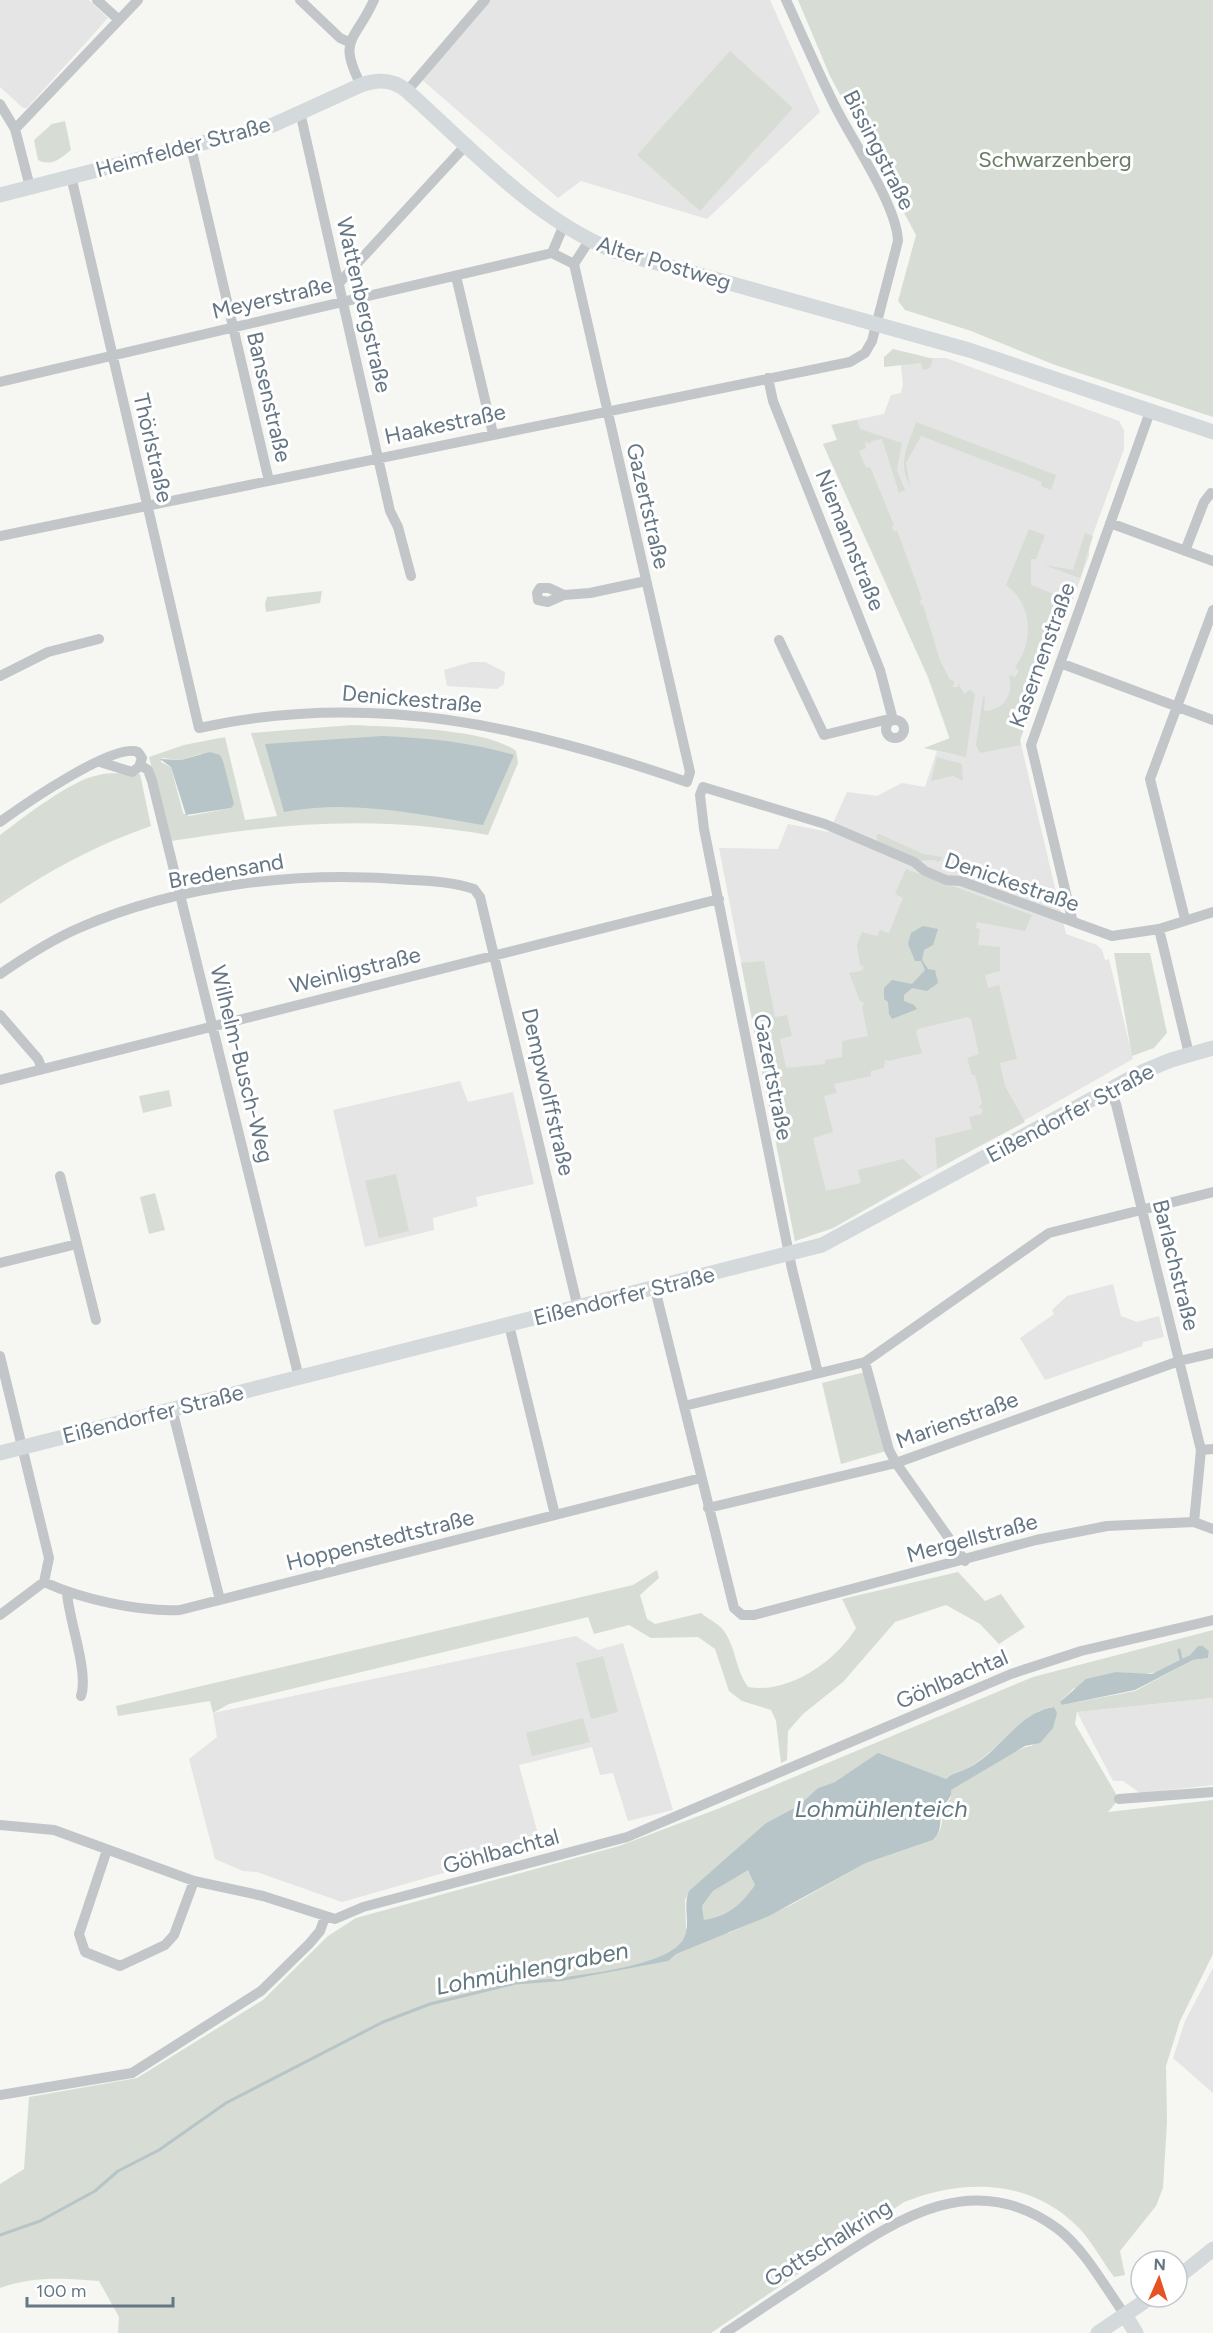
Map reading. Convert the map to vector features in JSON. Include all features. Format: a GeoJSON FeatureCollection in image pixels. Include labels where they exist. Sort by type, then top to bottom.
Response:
{"type":"FeatureCollection","features":[{"type":"Feature","properties":{"kind":"main road","name":"Alter Postweg"},"geometry":{"type":"LineString","coordinates":[[361,85],[387,81],[400,85],[563,227],[589,241],[614,251],[991,357],[1213,432]]}},
{"type":"Feature","properties":{"kind":"main road","name":"Heimfelder Straße"},"geometry":{"type":"LineString","coordinates":[[0,195],[273,124],[361,85]]}},
{"type":"Feature","properties":{"kind":"main road","name":"Eißendorfer Straße"},"geometry":{"type":"LineString","coordinates":[[0,1453],[790,1255],[841,1237],[1142,1072],[1189,1054],[1213,1048]]}},
{"type":"Feature","properties":{"kind":"main road"},"geometry":{"type":"LineString","coordinates":[[1189,2268],[1213,2249]]}},
{"type":"Feature","properties":{"kind":"main road"},"geometry":{"type":"LineString","coordinates":[[1098,2333],[1134,2309]]}},
{"type":"Feature","properties":{"kind":"main road"},"geometry":{"type":"LineString","coordinates":[[1125,2315],[1136,2333]]}},
{"type":"Feature","properties":{"kind":"street"},"geometry":{"type":"LineString","coordinates":[[97,0],[119,20]]}},
{"type":"Feature","properties":{"kind":"street"},"geometry":{"type":"LineString","coordinates":[[15,129],[138,0]]}},
{"type":"Feature","properties":{"kind":"street"},"geometry":{"type":"LineString","coordinates":[[300,0],[340,38],[349,42]]}},
{"type":"Feature","properties":{"kind":"street"},"geometry":{"type":"LineString","coordinates":[[361,85],[348,55],[349,42],[364,22],[374,0]]}},
{"type":"Feature","properties":{"kind":"street"},"geometry":{"type":"LineString","coordinates":[[407,91],[485,0]]}},
{"type":"Feature","properties":{"kind":"street","name":"Bissingstraße"},"geometry":{"type":"LineString","coordinates":[[786,0],[830,97],[888,207],[898,231],[898,241],[876,324]]}},
{"type":"Feature","properties":{"kind":"street"},"geometry":{"type":"LineString","coordinates":[[0,104],[15,129],[30,187]]}},
{"type":"Feature","properties":{"kind":"street","name":"Wattenbergstraße"},"geometry":{"type":"LineString","coordinates":[[300,112],[390,511],[398,527],[411,576]]}},
{"type":"Feature","properties":{"kind":"street"},"geometry":{"type":"LineString","coordinates":[[339,283],[467,144]]}},
{"type":"Feature","properties":{"kind":"street","name":"Bansenstraße"},"geometry":{"type":"LineString","coordinates":[[191,147],[269,481]]}},
{"type":"Feature","properties":{"kind":"street","name":"Thörlstraße"},"geometry":{"type":"LineString","coordinates":[[71,176],[199,728]]}},
{"type":"Feature","properties":{"kind":"street"},"geometry":{"type":"LineString","coordinates":[[563,227],[552,253],[574,264],[589,241]]}},
{"type":"Feature","properties":{"kind":"street","name":"Meyerstraße"},"geometry":{"type":"LineString","coordinates":[[0,382],[552,253]]}},
{"type":"Feature","properties":{"kind":"street","name":"Gazertstraße"},"geometry":{"type":"LineString","coordinates":[[574,264],[690,772],[687,782]]}},
{"type":"Feature","properties":{"kind":"street"},"geometry":{"type":"LineString","coordinates":[[456,276],[493,434]]}},
{"type":"Feature","properties":{"kind":"street","name":"Haakestraße"},"geometry":{"type":"LineString","coordinates":[[0,536],[856,360],[869,348],[876,324]]}},
{"type":"Feature","properties":{"kind":"street","name":"Niemannstraße"},"geometry":{"type":"LineString","coordinates":[[768,378],[773,401],[880,670],[893,719],[825,735],[779,640]]}},
{"type":"Feature","properties":{"kind":"street","name":"Kasernenstraße"},"geometry":{"type":"LineString","coordinates":[[1072,919],[1031,745],[1150,409]]}},
{"type":"Feature","properties":{"kind":"street"},"geometry":{"type":"LineString","coordinates":[[1185,551],[1204,502],[1210,493]]}},
{"type":"Feature","properties":{"kind":"street"},"geometry":{"type":"LineString","coordinates":[[1110,523],[1213,561]]}},
{"type":"Feature","properties":{"kind":"street"},"geometry":{"type":"LineString","coordinates":[[564,596],[646,581]]}},
{"type":"Feature","properties":{"kind":"street"},"geometry":{"type":"LineString","coordinates":[[1185,919],[1150,779],[1213,610]]}},
{"type":"Feature","properties":{"kind":"street"},"geometry":{"type":"LineString","coordinates":[[0,676],[48,652],[99,639]]}},
{"type":"Feature","properties":{"kind":"street"},"geometry":{"type":"LineString","coordinates":[[1060,663],[1213,720]]}},
{"type":"Feature","properties":{"kind":"street","name":"Denickestraße"},"geometry":{"type":"LineString","coordinates":[[199,728],[258,717],[324,711],[441,717],[526,735],[687,782]]}},
{"type":"Feature","properties":{"kind":"street"},"geometry":{"type":"LineString","coordinates":[[0,822],[56,784],[100,762],[130,750],[140,754],[140,765],[134,772],[127,772],[100,762]]}},
{"type":"Feature","properties":{"kind":"street","name":"Wilhelm-Busch-Weg"},"geometry":{"type":"LineString","coordinates":[[140,765],[148,770],[152,781],[299,1378]]}},
{"type":"Feature","properties":{"kind":"street","name":"Gazertstraße"},"geometry":{"type":"LineString","coordinates":[[703,787],[700,795],[704,829],[792,1269],[818,1373]]}},
{"type":"Feature","properties":{"kind":"street","name":"Denickestraße"},"geometry":{"type":"LineString","coordinates":[[703,787],[825,824],[914,862],[925,871],[946,880],[961,881],[1025,907],[1072,919],[1082,927],[1112,936],[1159,929],[1213,912]]}},
{"type":"Feature","properties":{"kind":"street","name":"Bredensand"},"geometry":{"type":"LineString","coordinates":[[0,974],[36,950],[79,928],[179,897],[316,876],[379,877],[474,889]]}},
{"type":"Feature","properties":{"kind":"street","name":"Dempwolffstraße"},"geometry":{"type":"LineString","coordinates":[[474,889],[480,897],[495,955],[578,1308]]}},
{"type":"Feature","properties":{"kind":"street","name":"Weinligstraße"},"geometry":{"type":"LineString","coordinates":[[0,1080],[719,899]]}},
{"type":"Feature","properties":{"kind":"street"},"geometry":{"type":"LineString","coordinates":[[1159,929],[1189,1054]]}},
{"type":"Feature","properties":{"kind":"street"},"geometry":{"type":"LineString","coordinates":[[0,1015],[38,1059],[42,1069]]}},
{"type":"Feature","properties":{"kind":"street","name":"Barlachstraße"},"geometry":{"type":"LineString","coordinates":[[1109,1090],[1116,1104],[1201,1450],[1194,1522]]}},
{"type":"Feature","properties":{"kind":"street"},"geometry":{"type":"LineString","coordinates":[[60,1176],[96,1320]]}},
{"type":"Feature","properties":{"kind":"street"},"geometry":{"type":"LineString","coordinates":[[684,1406],[865,1362],[1049,1233],[1213,1192]]}},
{"type":"Feature","properties":{"kind":"street"},"geometry":{"type":"LineString","coordinates":[[0,1263],[77,1244]]}},
{"type":"Feature","properties":{"kind":"street"},"geometry":{"type":"LineString","coordinates":[[655,1288],[708,1508]]}},
{"type":"Feature","properties":{"kind":"street"},"geometry":{"type":"LineString","coordinates":[[509,1325],[555,1515]]}},
{"type":"Feature","properties":{"kind":"street","name":"Marienstraße"},"geometry":{"type":"LineString","coordinates":[[708,1508],[896,1463],[1179,1361],[1213,1353]]}},
{"type":"Feature","properties":{"kind":"street"},"geometry":{"type":"LineString","coordinates":[[0,1356],[48,1548],[48,1567],[44,1582],[0,1614]]}},
{"type":"Feature","properties":{"kind":"street"},"geometry":{"type":"LineString","coordinates":[[865,1362],[889,1450],[965,1560]]}},
{"type":"Feature","properties":{"kind":"street"},"geometry":{"type":"LineString","coordinates":[[171,1410],[220,1600]]}},
{"type":"Feature","properties":{"kind":"street"},"geometry":{"type":"LineString","coordinates":[[1201,1450],[1213,1449]]}},
{"type":"Feature","properties":{"kind":"street","name":"Hoppenstedtstraße"},"geometry":{"type":"LineString","coordinates":[[44,1582],[67,1593],[162,1611],[180,1610],[701,1478]]}},
{"type":"Feature","properties":{"kind":"street","name":"Mergellstraße"},"geometry":{"type":"LineString","coordinates":[[708,1508],[734,1608],[744,1615],[754,1615],[1036,1540],[1107,1526],[1194,1522],[1213,1529]]}},
{"type":"Feature","properties":{"kind":"street"},"geometry":{"type":"LineString","coordinates":[[67,1593],[69,1613],[84,1678],[81,1696]]}},
{"type":"Feature","properties":{"kind":"street","name":"Göhlbachtal"},"geometry":{"type":"LineString","coordinates":[[325,1917],[338,1918],[363,1907],[627,1837],[972,1689],[1081,1651],[1213,1620]]}},
{"type":"Feature","properties":{"kind":"street"},"geometry":{"type":"LineString","coordinates":[[1119,1799],[1213,1792]]}},
{"type":"Feature","properties":{"kind":"street"},"geometry":{"type":"LineString","coordinates":[[0,1825],[47,1828],[194,1881],[263,1896],[325,1917],[320,1931],[302,1953],[261,1991],[132,2073],[0,2095]]}},
{"type":"Feature","properties":{"kind":"street"},"geometry":{"type":"LineString","coordinates":[[107,1850],[79,1934],[85,1952],[120,1966],[165,1944],[174,1935],[194,1881]]}},
{"type":"Feature","properties":{"kind":"street","name":"Gottschalkring"},"geometry":{"type":"LineString","coordinates":[[725,2333],[889,2225],[920,2211],[960,2201],[994,2203],[1020,2208],[1057,2228],[1089,2263],[1125,2315]]}},
{"type":"Feature","properties":{"kind":"shaded area"},"geometry":{"type":"Polygon","coordinates":[[[0,0],[89,0],[108,18],[27,108],[23,108],[0,87],[0,0]]]}},
{"type":"Feature","properties":{"kind":"shaded area"},"geometry":{"type":"Polygon","coordinates":[[[489,0],[770,0],[820,112],[707,219],[581,181],[558,198],[420,78],[489,0]]]}},
{"type":"Feature","properties":{"kind":"shaded area"},"geometry":{"type":"Polygon","coordinates":[[[906,352],[930,358],[946,358],[1119,421],[1124,430],[1124,449],[1089,545],[1089,556],[1020,740],[1066,934],[1097,945],[1102,950],[1105,960],[1109,959],[1133,1059],[833,1228],[795,1241],[719,848],[778,849],[788,824],[829,832],[847,792],[877,796],[902,783],[925,787],[937,751],[955,755],[928,677],[823,444],[837,440],[831,425],[884,414],[891,395],[901,393],[903,384],[901,366],[906,352]]]}},
{"type":"Feature","properties":{"kind":"shaded area"},"geometry":{"type":"Polygon","coordinates":[[[471,662],[485,662],[505,672],[504,684],[497,689],[447,686],[444,670],[471,662]]]}},
{"type":"Feature","properties":{"kind":"shaded area"},"geometry":{"type":"Polygon","coordinates":[[[460,1081],[468,1102],[513,1092],[534,1184],[476,1197],[478,1206],[433,1218],[434,1230],[365,1247],[333,1110],[460,1081]]]}},
{"type":"Feature","properties":{"kind":"shaded area"},"geometry":{"type":"Polygon","coordinates":[[[1113,1284],[1121,1316],[1137,1322],[1159,1316],[1164,1337],[1143,1342],[1142,1346],[1045,1380],[1020,1338],[1054,1314],[1052,1310],[1067,1296],[1113,1284]]]}},
{"type":"Feature","properties":{"kind":"shaded area"},"geometry":{"type":"Polygon","coordinates":[[[576,1636],[598,1650],[623,1643],[673,1810],[628,1821],[613,1773],[600,1775],[592,1747],[519,1765],[541,1845],[342,1902],[257,1872],[243,1871],[215,1859],[189,1759],[217,1737],[213,1713],[576,1636]]]}},
{"type":"Feature","properties":{"kind":"shaded area"},"geometry":{"type":"Polygon","coordinates":[[[1213,1698],[1213,1785],[1140,1793],[1123,1781],[1113,1781],[1077,1712],[1213,1698]]]}},
{"type":"Feature","properties":{"kind":"shaded area"},"geometry":{"type":"Polygon","coordinates":[[[1213,1968],[1213,2093],[1173,2058],[1185,2021],[1213,1968]]]}},
{"type":"Feature","properties":{"kind":"green space","name":"Schwarzenberg"},"geometry":{"type":"Polygon","coordinates":[[[798,0],[1213,0],[1213,417],[1055,365],[971,331],[905,310],[898,301],[916,235],[830,76],[798,0]]]}},
{"type":"Feature","properties":{"kind":"green space"},"geometry":{"type":"Polygon","coordinates":[[[730,51],[793,108],[700,211],[637,155],[730,51]]]}},
{"type":"Feature","properties":{"kind":"green space"},"geometry":{"type":"Polygon","coordinates":[[[65,121],[71,150],[52,162],[38,160],[34,140],[52,124],[65,121]]]}},
{"type":"Feature","properties":{"kind":"green space"},"geometry":{"type":"Polygon","coordinates":[[[893,349],[933,359],[930,368],[923,370],[921,363],[884,367],[884,357],[893,349]]]}},
{"type":"Feature","properties":{"kind":"green space"},"geometry":{"type":"Polygon","coordinates":[[[857,420],[860,429],[902,443],[897,470],[905,490],[899,493],[882,439],[871,441],[871,444],[865,442],[866,448],[859,451],[866,468],[870,467],[894,525],[892,527],[894,532],[897,530],[922,599],[920,600],[921,605],[923,605],[940,660],[950,680],[954,681],[953,687],[958,687],[958,683],[964,694],[970,690],[975,694],[966,757],[924,748],[950,738],[928,677],[823,444],[837,440],[832,425],[857,420]]]}},
{"type":"Feature","properties":{"kind":"green space"},"geometry":{"type":"Polygon","coordinates":[[[916,422],[1056,475],[1051,490],[1041,486],[1042,482],[921,436],[906,463],[910,486],[904,470],[904,462],[916,422]]]}},
{"type":"Feature","properties":{"kind":"green space"},"geometry":{"type":"Polygon","coordinates":[[[1029,529],[1045,535],[1036,559],[1031,559],[1031,585],[1071,601],[1020,740],[1021,745],[980,753],[976,745],[983,697],[985,695],[984,711],[997,708],[1006,700],[1010,689],[1009,676],[1012,675],[1014,678],[1019,671],[1015,667],[1028,636],[1026,613],[1015,593],[1006,585],[1029,529]]]}},
{"type":"Feature","properties":{"kind":"green space"},"geometry":{"type":"Polygon","coordinates":[[[1085,533],[1093,536],[1080,578],[1044,565],[1073,570],[1085,533]]]}},
{"type":"Feature","properties":{"kind":"green space"},"geometry":{"type":"Polygon","coordinates":[[[322,591],[320,603],[266,612],[267,597],[322,591]]]}},
{"type":"Feature","properties":{"kind":"green space"},"geometry":{"type":"Polygon","coordinates":[[[352,725],[437,730],[502,743],[516,751],[518,763],[488,835],[407,825],[368,823],[291,826],[171,841],[149,757],[184,745],[225,737],[245,820],[277,816],[251,733],[352,725]],[[201,754],[181,760],[162,758],[161,762],[171,767],[183,813],[189,816],[231,808],[201,754]]]}},
{"type":"Feature","properties":{"kind":"green space"},"geometry":{"type":"Polygon","coordinates":[[[937,757],[962,764],[963,781],[953,776],[931,781],[937,757]]]}},
{"type":"Feature","properties":{"kind":"green space"},"geometry":{"type":"Polygon","coordinates":[[[109,774],[140,774],[151,826],[73,860],[0,904],[0,835],[48,800],[88,778],[109,774]]]}},
{"type":"Feature","properties":{"kind":"green space"},"geometry":{"type":"Polygon","coordinates":[[[879,834],[923,854],[943,857],[939,862],[917,861],[879,843],[876,835],[879,834]]]}},
{"type":"Feature","properties":{"kind":"green space"},"geometry":{"type":"Polygon","coordinates":[[[906,869],[1032,915],[1025,931],[977,922],[976,928],[980,929],[978,945],[1000,947],[1000,971],[985,975],[988,988],[999,985],[1017,1059],[1000,1063],[1005,1086],[1025,1122],[937,1169],[935,1138],[972,1129],[969,1117],[981,1114],[983,1110],[979,1107],[982,1103],[975,1075],[972,1075],[967,1058],[979,1054],[971,1019],[967,1017],[918,1029],[916,1032],[922,1053],[885,1060],[884,1068],[871,1071],[871,1076],[834,1084],[837,1093],[824,1096],[833,1132],[813,1138],[826,1191],[861,1183],[858,1170],[903,1159],[922,1177],[833,1228],[795,1241],[741,963],[764,961],[775,1017],[787,1015],[792,1036],[780,1039],[786,1068],[825,1064],[825,1060],[842,1057],[842,1041],[868,1036],[862,1007],[864,1003],[860,1001],[849,973],[861,971],[864,967],[860,965],[857,945],[862,932],[877,936],[880,930],[889,933],[903,898],[895,894],[906,869]]]}},
{"type":"Feature","properties":{"kind":"green space"},"geometry":{"type":"Polygon","coordinates":[[[1114,953],[1150,953],[1167,1033],[1154,1048],[1132,1056],[1114,953]]]}},
{"type":"Feature","properties":{"kind":"green space"},"geometry":{"type":"Polygon","coordinates":[[[169,1090],[172,1106],[143,1113],[139,1096],[169,1090]]]}},
{"type":"Feature","properties":{"kind":"green space"},"geometry":{"type":"Polygon","coordinates":[[[396,1174],[409,1231],[379,1238],[365,1181],[396,1174]]]}},
{"type":"Feature","properties":{"kind":"green space"},"geometry":{"type":"Polygon","coordinates":[[[155,1193],[165,1230],[149,1234],[140,1197],[155,1193]]]}},
{"type":"Feature","properties":{"kind":"green space"},"geometry":{"type":"Polygon","coordinates":[[[865,1372],[886,1451],[841,1464],[822,1383],[865,1372]]]}},
{"type":"Feature","properties":{"kind":"green space"},"geometry":{"type":"Polygon","coordinates":[[[657,1570],[659,1578],[640,1595],[647,1619],[655,1624],[701,1613],[724,1630],[748,1687],[779,1686],[795,1680],[810,1673],[836,1653],[856,1628],[842,1599],[958,1572],[985,1601],[1001,1594],[1025,1627],[999,1644],[980,1624],[946,1605],[895,1622],[843,1682],[803,1714],[788,1731],[787,1760],[781,1763],[776,1721],[771,1710],[742,1701],[729,1691],[715,1649],[698,1637],[651,1638],[629,1625],[594,1634],[588,1617],[229,1704],[213,1713],[210,1701],[118,1716],[116,1706],[633,1585],[657,1570]]]}},
{"type":"Feature","properties":{"kind":"green space"},"geometry":{"type":"Polygon","coordinates":[[[1213,1630],[1213,1698],[1077,1712],[1075,1724],[1119,1799],[1108,1812],[1213,1800],[1213,1954],[1180,2021],[1166,2066],[1167,2122],[1163,2188],[1156,2206],[1120,2251],[1125,2275],[1114,2277],[1079,2228],[1060,2212],[1040,2200],[1018,2192],[973,2187],[927,2194],[904,2202],[711,2333],[118,2333],[119,2317],[99,2281],[37,2280],[0,2288],[0,2184],[24,2169],[29,2097],[137,2078],[263,2000],[328,1936],[356,1918],[619,1846],[720,1808],[1033,1677],[1213,1630]],[[1198,1646],[1190,1655],[1159,1672],[1145,1674],[1116,1672],[1073,1689],[1061,1701],[1062,1705],[1135,1691],[1193,1660],[1208,1658],[1209,1651],[1203,1646],[1198,1646]],[[1054,1707],[1031,1716],[988,1754],[946,1779],[835,1782],[818,1788],[798,1806],[766,1823],[689,1892],[685,1900],[686,1929],[729,1933],[791,1905],[866,1863],[933,1840],[940,1830],[947,1803],[951,1798],[951,1790],[1015,1751],[1032,1746],[1056,1715],[1054,1707]]]}},
{"type":"Feature","properties":{"kind":"green space"},"geometry":{"type":"Polygon","coordinates":[[[603,1656],[618,1712],[591,1719],[576,1663],[603,1656]]]}},
{"type":"Feature","properties":{"kind":"green space"},"geometry":{"type":"Polygon","coordinates":[[[583,1718],[590,1742],[532,1756],[526,1733],[583,1718]]]}},
{"type":"Feature","properties":{"kind":"green space"},"geometry":{"type":"Polygon","coordinates":[[[748,1869],[756,1885],[740,1904],[721,1916],[704,1921],[702,1906],[713,1891],[748,1869]]]}},
{"type":"Feature","properties":{"kind":"water"},"geometry":{"type":"Polygon","coordinates":[[[382,736],[449,741],[514,755],[483,825],[409,813],[359,808],[309,808],[284,812],[265,744],[382,736]]]}},
{"type":"Feature","properties":{"kind":"water"},"geometry":{"type":"Polygon","coordinates":[[[210,752],[220,755],[223,761],[234,804],[231,808],[186,815],[171,767],[160,759],[181,760],[210,752]]]}},
{"type":"Feature","properties":{"kind":"water"},"geometry":{"type":"Polygon","coordinates":[[[923,926],[938,929],[933,945],[924,950],[922,960],[928,969],[935,970],[938,983],[927,991],[912,988],[904,995],[904,1001],[914,1005],[917,1009],[892,1019],[888,1002],[884,999],[884,988],[892,980],[912,984],[925,970],[921,961],[915,961],[908,944],[911,933],[923,926]]]}},
{"type":"Feature","properties":{"kind":"water"},"geometry":{"type":"Polygon","coordinates":[[[1198,1646],[1203,1646],[1209,1651],[1208,1658],[1193,1660],[1135,1690],[1062,1705],[1060,1702],[1086,1679],[1116,1672],[1152,1674],[1190,1655],[1198,1646]]]}},
{"type":"Feature","properties":{"kind":"water","name":"Lohmühlenteich"},"geometry":{"type":"Polygon","coordinates":[[[1054,1707],[1057,1713],[1053,1728],[1040,1743],[1025,1746],[951,1790],[950,1797],[942,1811],[939,1832],[933,1840],[866,1863],[769,1916],[676,1954],[668,1961],[562,1981],[509,1985],[508,1983],[602,1972],[653,1959],[672,1951],[686,1935],[686,1903],[689,1891],[766,1823],[798,1806],[818,1788],[835,1782],[878,1753],[946,1779],[978,1762],[1019,1725],[1041,1710],[1054,1707]],[[748,1870],[713,1891],[702,1906],[704,1920],[720,1916],[733,1909],[755,1885],[748,1870]]]}},
{"type":"Feature","properties":{"kind":"waterway","name":"Lohmühlengraben"},"geometry":{"type":"LineString","coordinates":[[1179,1650],[1182,1663]]}},
{"type":"Feature","properties":{"kind":"waterway","name":"Lohmühlengraben"},"geometry":{"type":"LineString","coordinates":[[0,2235],[40,2221],[95,2191],[118,2171],[159,2150],[226,2103],[383,2022],[430,2004],[512,1984]]}}]}
